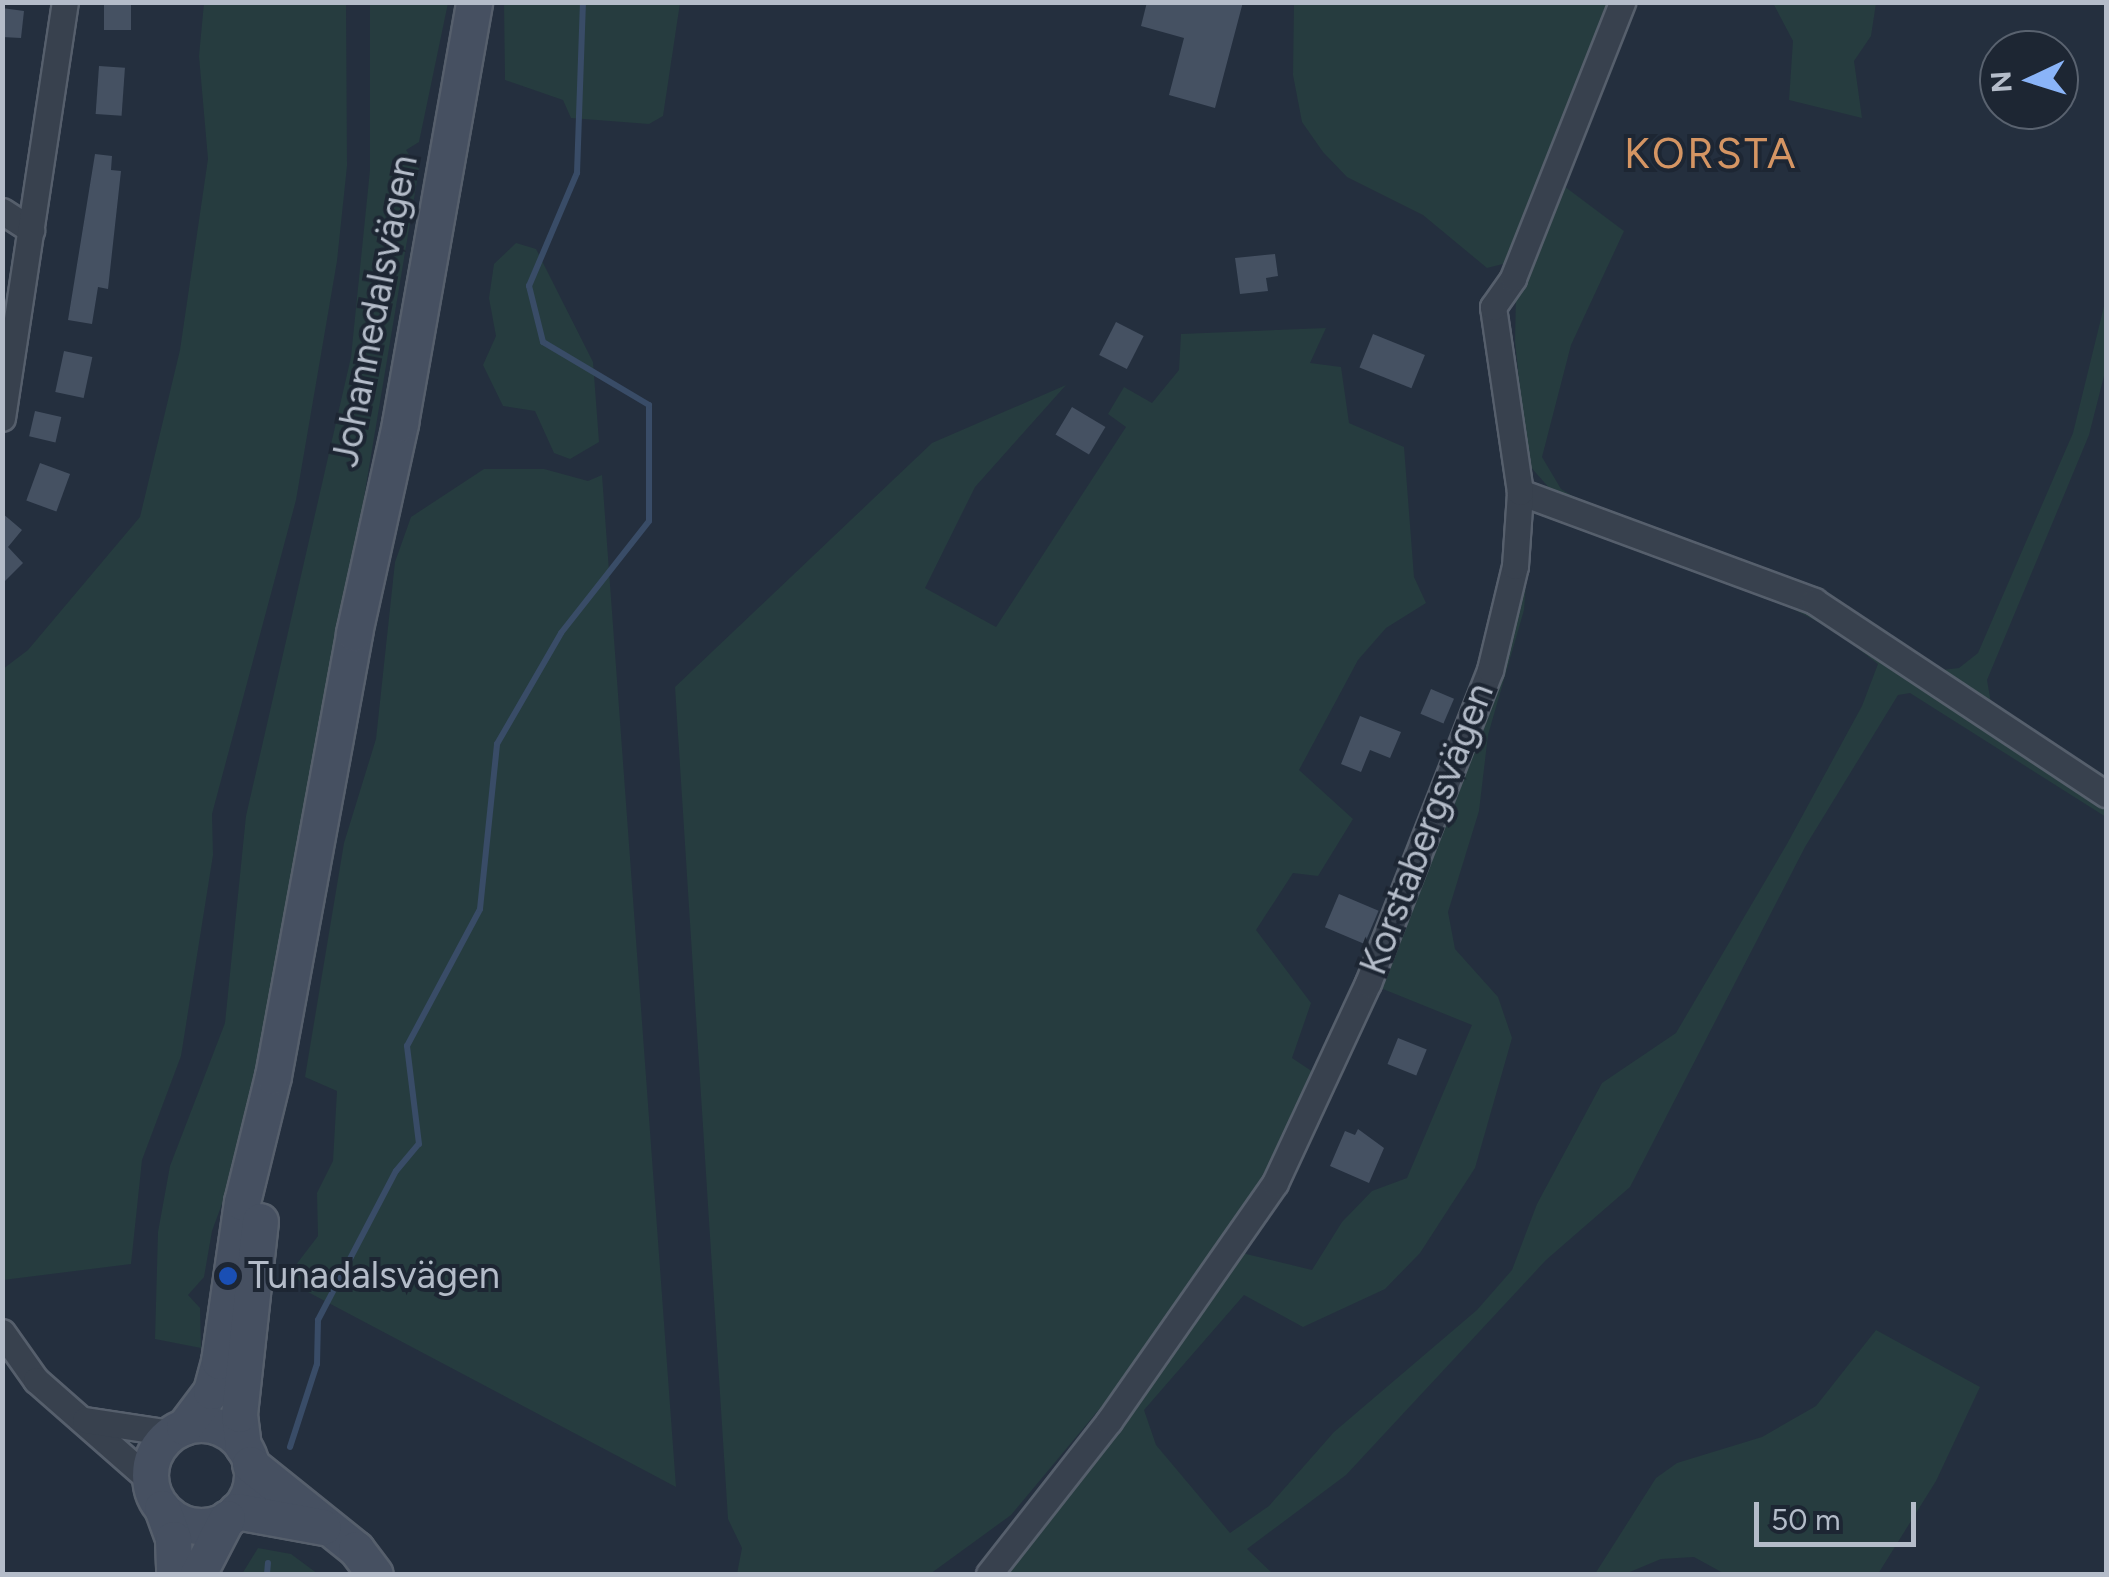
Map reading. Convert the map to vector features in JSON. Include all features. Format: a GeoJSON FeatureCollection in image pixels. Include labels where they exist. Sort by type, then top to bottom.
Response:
{"type":"FeatureCollection","features":[{"type":"Feature","properties":{"kind":"main road","name":"Johannedalsvägen"},"geometry":{"type":"LineString","coordinates":[[354,633],[383,422],[461,2]]}},
{"type":"Feature","properties":{"kind":"main road","name":"Johannedalsvägen"},"geometry":{"type":"LineString","coordinates":[[247,1455],[239,1414],[273,1076],[354,633],[400,423],[474,2]]}},
{"type":"Feature","properties":{"kind":"main road","name":"Johannedalsvägen"},"geometry":{"type":"LineString","coordinates":[[178,1430],[211,1391],[251,1152],[273,1076]]}},
{"type":"Feature","properties":{"kind":"main road"},"geometry":{"type":"LineString","coordinates":[[174,1574],[174,1540],[156,1494],[157,1449],[178,1430],[220,1428],[375,1574]]}},
{"type":"Feature","properties":{"kind":"main road"},"geometry":{"type":"LineString","coordinates":[[198,1574],[247,1496],[247,1455]]}},
{"type":"Feature","properties":{"kind":"main road"},"geometry":{"type":"LineString","coordinates":[[156,1494],[194,1525],[232,1515],[328,1528]]}},
{"type":"Feature","properties":{"kind":"street"},"geometry":{"type":"LineString","coordinates":[[2,418],[66,2]]}},
{"type":"Feature","properties":{"kind":"street","name":"Korstabergsvägen"},"geometry":{"type":"LineString","coordinates":[[989,1574],[1110,1421],[1275,1183],[1346,1036],[1490,670],[1515,566],[1520,492],[1494,307],[1527,245],[1622,2]]}},
{"type":"Feature","properties":{"kind":"street"},"geometry":{"type":"LineString","coordinates":[[2,211],[31,230]]}},
{"type":"Feature","properties":{"kind":"street"},"geometry":{"type":"LineString","coordinates":[[1520,492],[1814,600],[2106,794]]}},
{"type":"Feature","properties":{"kind":"street"},"geometry":{"type":"LineString","coordinates":[[2,1332],[36,1380],[86,1420],[156,1494]]}},
{"type":"Feature","properties":{"kind":"street"},"geometry":{"type":"LineString","coordinates":[[86,1420],[178,1430]]}},
{"type":"Feature","properties":{"kind":"green space"},"geometry":{"type":"Polygon","coordinates":[[[204,3],[346,3],[347,166],[337,261],[296,500],[212,814],[213,855],[181,1056],[142,1160],[131,1264],[3,1280],[3,669],[28,650],[140,517],[180,350],[208,159],[199,56],[204,3]]]}},
{"type":"Feature","properties":{"kind":"green space"},"geometry":{"type":"Polygon","coordinates":[[[370,3],[448,3],[419,142],[406,150],[419,169],[342,629],[240,1155],[212,1231],[204,1277],[188,1295],[200,1308],[201,1348],[155,1339],[158,1232],[170,1166],[225,1023],[246,816],[351,357],[370,170],[370,3]]]}},
{"type":"Feature","properties":{"kind":"green space"},"geometry":{"type":"Polygon","coordinates":[[[504,3],[680,3],[663,116],[649,124],[571,118],[563,100],[505,80],[504,3]]]}},
{"type":"Feature","properties":{"kind":"green space"},"geometry":{"type":"Polygon","coordinates":[[[1294,3],[1612,3],[1511,262],[1487,268],[1423,215],[1347,177],[1323,152],[1302,122],[1293,75],[1294,3]]]}},
{"type":"Feature","properties":{"kind":"green space"},"geometry":{"type":"Polygon","coordinates":[[[1773,3],[1876,3],[1871,36],[1854,61],[1862,118],[1789,100],[1793,41],[1773,3]]]}},
{"type":"Feature","properties":{"kind":"green space"},"geometry":{"type":"Polygon","coordinates":[[[1560,183],[1624,231],[1571,345],[1542,457],[1561,489],[1594,509],[1551,490],[1528,464],[1515,342],[1516,293],[1560,183]]]}},
{"type":"Feature","properties":{"kind":"green space"},"geometry":{"type":"Polygon","coordinates":[[[516,243],[536,249],[593,362],[599,442],[570,459],[554,453],[535,411],[503,406],[483,365],[496,336],[489,298],[494,264],[516,243]]]}},
{"type":"Feature","properties":{"kind":"green space"},"geometry":{"type":"Polygon","coordinates":[[[2106,298],[2106,368],[2089,435],[1987,680],[1991,703],[2106,777],[2106,787],[1914,654],[1942,670],[1959,668],[1978,653],[2073,433],[2106,298]]]}},
{"type":"Feature","properties":{"kind":"green space"},"geometry":{"type":"Polygon","coordinates":[[[1326,328],[1310,363],[1341,367],[1349,423],[1404,447],[1414,577],[1426,603],[1386,628],[1358,660],[1299,770],[1353,819],[1318,876],[1293,873],[1256,930],[1311,1003],[1292,1058],[1319,1076],[1224,1243],[1147,1352],[1011,1515],[930,1574],[737,1574],[742,1548],[728,1519],[675,687],[932,443],[1066,385],[975,487],[925,588],[996,627],[1126,427],[1108,414],[1124,387],[1152,403],[1179,370],[1181,334],[1326,328]]]}},
{"type":"Feature","properties":{"kind":"green space"},"geometry":{"type":"Polygon","coordinates":[[[484,469],[544,469],[588,481],[602,475],[676,1487],[306,1291],[292,1270],[318,1236],[317,1193],[333,1161],[337,1091],[305,1077],[344,843],[376,739],[395,562],[411,517],[484,469]]]}},
{"type":"Feature","properties":{"kind":"green space"},"geometry":{"type":"Polygon","coordinates":[[[1530,529],[1524,610],[1488,735],[1479,811],[1448,912],[1455,949],[1498,997],[1512,1038],[1475,1168],[1420,1253],[1385,1289],[1303,1327],[1244,1295],[1144,1410],[1156,1445],[1230,1533],[1269,1506],[1334,1432],[1477,1310],[1512,1270],[1537,1204],[1602,1083],[1676,1033],[1787,844],[1862,706],[1878,664],[1834,630],[1765,595],[1837,622],[2106,808],[2106,817],[1910,693],[1898,695],[1805,847],[1630,1187],[1546,1260],[1346,1475],[1247,1549],[1273,1574],[1003,1574],[1242,1253],[1312,1270],[1342,1222],[1372,1191],[1407,1178],[1472,1025],[1378,987],[1497,670],[1530,529]]]}},
{"type":"Feature","properties":{"kind":"green space"},"geometry":{"type":"Polygon","coordinates":[[[1876,1330],[1980,1387],[1936,1481],[1878,1574],[1725,1574],[1694,1557],[1661,1559],[1625,1574],[1595,1574],[1656,1478],[1677,1463],[1762,1437],[1816,1406],[1876,1330]]]}},
{"type":"Feature","properties":{"kind":"green space"},"geometry":{"type":"Polygon","coordinates":[[[258,1548],[291,1554],[318,1574],[242,1574],[258,1548]]]}},
{"type":"Feature","properties":{"kind":"building"},"geometry":{"type":"Polygon","coordinates":[[[104,2],[131,2],[131,30],[104,30],[104,2]]]}},
{"type":"Feature","properties":{"kind":"building"},"geometry":{"type":"Polygon","coordinates":[[[1147,2],[1243,2],[1215,108],[1169,95],[1184,38],[1141,26],[1147,2]]]}},
{"type":"Feature","properties":{"kind":"building"},"geometry":{"type":"Polygon","coordinates":[[[2,8],[24,11],[21,38],[2,37],[2,8]]]}},
{"type":"Feature","properties":{"kind":"building"},"geometry":{"type":"Polygon","coordinates":[[[99,66],[125,68],[122,116],[96,114],[99,66]]]}},
{"type":"Feature","properties":{"kind":"building"},"geometry":{"type":"Polygon","coordinates":[[[95,154],[112,156],[111,170],[121,171],[108,289],[98,287],[92,324],[68,320],[95,154]]]}},
{"type":"Feature","properties":{"kind":"building"},"geometry":{"type":"Polygon","coordinates":[[[1275,254],[1278,276],[1266,278],[1268,291],[1240,294],[1235,258],[1275,254]]]}},
{"type":"Feature","properties":{"kind":"building"},"geometry":{"type":"Polygon","coordinates":[[[1116,322],[1144,336],[1127,369],[1099,355],[1116,322]]]}},
{"type":"Feature","properties":{"kind":"building"},"geometry":{"type":"Polygon","coordinates":[[[1373,334],[1425,355],[1411,388],[1360,367],[1373,334]]]}},
{"type":"Feature","properties":{"kind":"building"},"geometry":{"type":"Polygon","coordinates":[[[64,351],[92,357],[84,398],[55,392],[64,351]]]}},
{"type":"Feature","properties":{"kind":"building"},"geometry":{"type":"Polygon","coordinates":[[[1072,407],[1105,427],[1089,455],[1056,434],[1072,407]]]}},
{"type":"Feature","properties":{"kind":"building"},"geometry":{"type":"Polygon","coordinates":[[[35,411],[61,417],[55,442],[29,436],[35,411]]]}},
{"type":"Feature","properties":{"kind":"building"},"geometry":{"type":"Polygon","coordinates":[[[40,463],[70,474],[56,512],[26,501],[40,463]]]}},
{"type":"Feature","properties":{"kind":"building"},"geometry":{"type":"Polygon","coordinates":[[[2,513],[22,530],[8,547],[23,563],[2,584],[2,513]]]}},
{"type":"Feature","properties":{"kind":"building"},"geometry":{"type":"Polygon","coordinates":[[[1431,689],[1454,699],[1443,724],[1420,714],[1431,689]]]}},
{"type":"Feature","properties":{"kind":"building"},"geometry":{"type":"Polygon","coordinates":[[[1360,716],[1401,732],[1390,758],[1370,750],[1361,772],[1341,764],[1360,716]]]}},
{"type":"Feature","properties":{"kind":"building"},"geometry":{"type":"Polygon","coordinates":[[[1339,894],[1379,911],[1365,944],[1325,927],[1339,894]]]}},
{"type":"Feature","properties":{"kind":"building"},"geometry":{"type":"Polygon","coordinates":[[[1398,1038],[1427,1050],[1416,1076],[1388,1064],[1398,1038]]]}},
{"type":"Feature","properties":{"kind":"building"},"geometry":{"type":"Polygon","coordinates":[[[1358,1129],[1384,1148],[1369,1183],[1330,1166],[1345,1131],[1355,1135],[1358,1129]]]}},
{"type":"Feature","properties":{"kind":"waterway"},"geometry":{"type":"LineString","coordinates":[[290,1447],[317,1364],[318,1320],[396,1171],[419,1144],[407,1046],[480,909],[497,744],[561,633],[649,521],[649,405],[543,342],[529,286],[577,173],[583,2]]}},
{"type":"Feature","properties":{"kind":"waterway"},"geometry":{"type":"LineString","coordinates":[[267,1574],[268,1563]]}},
{"type":"Feature","properties":{"kind":"place","name":"Tunadalsvägen"},"geometry":{"type":"Point","coordinates":[228,1276]}},
{"type":"Feature","properties":{"kind":"district","name":"KORSTA"},"geometry":{"type":"Point","coordinates":[1711,154]}}]}
